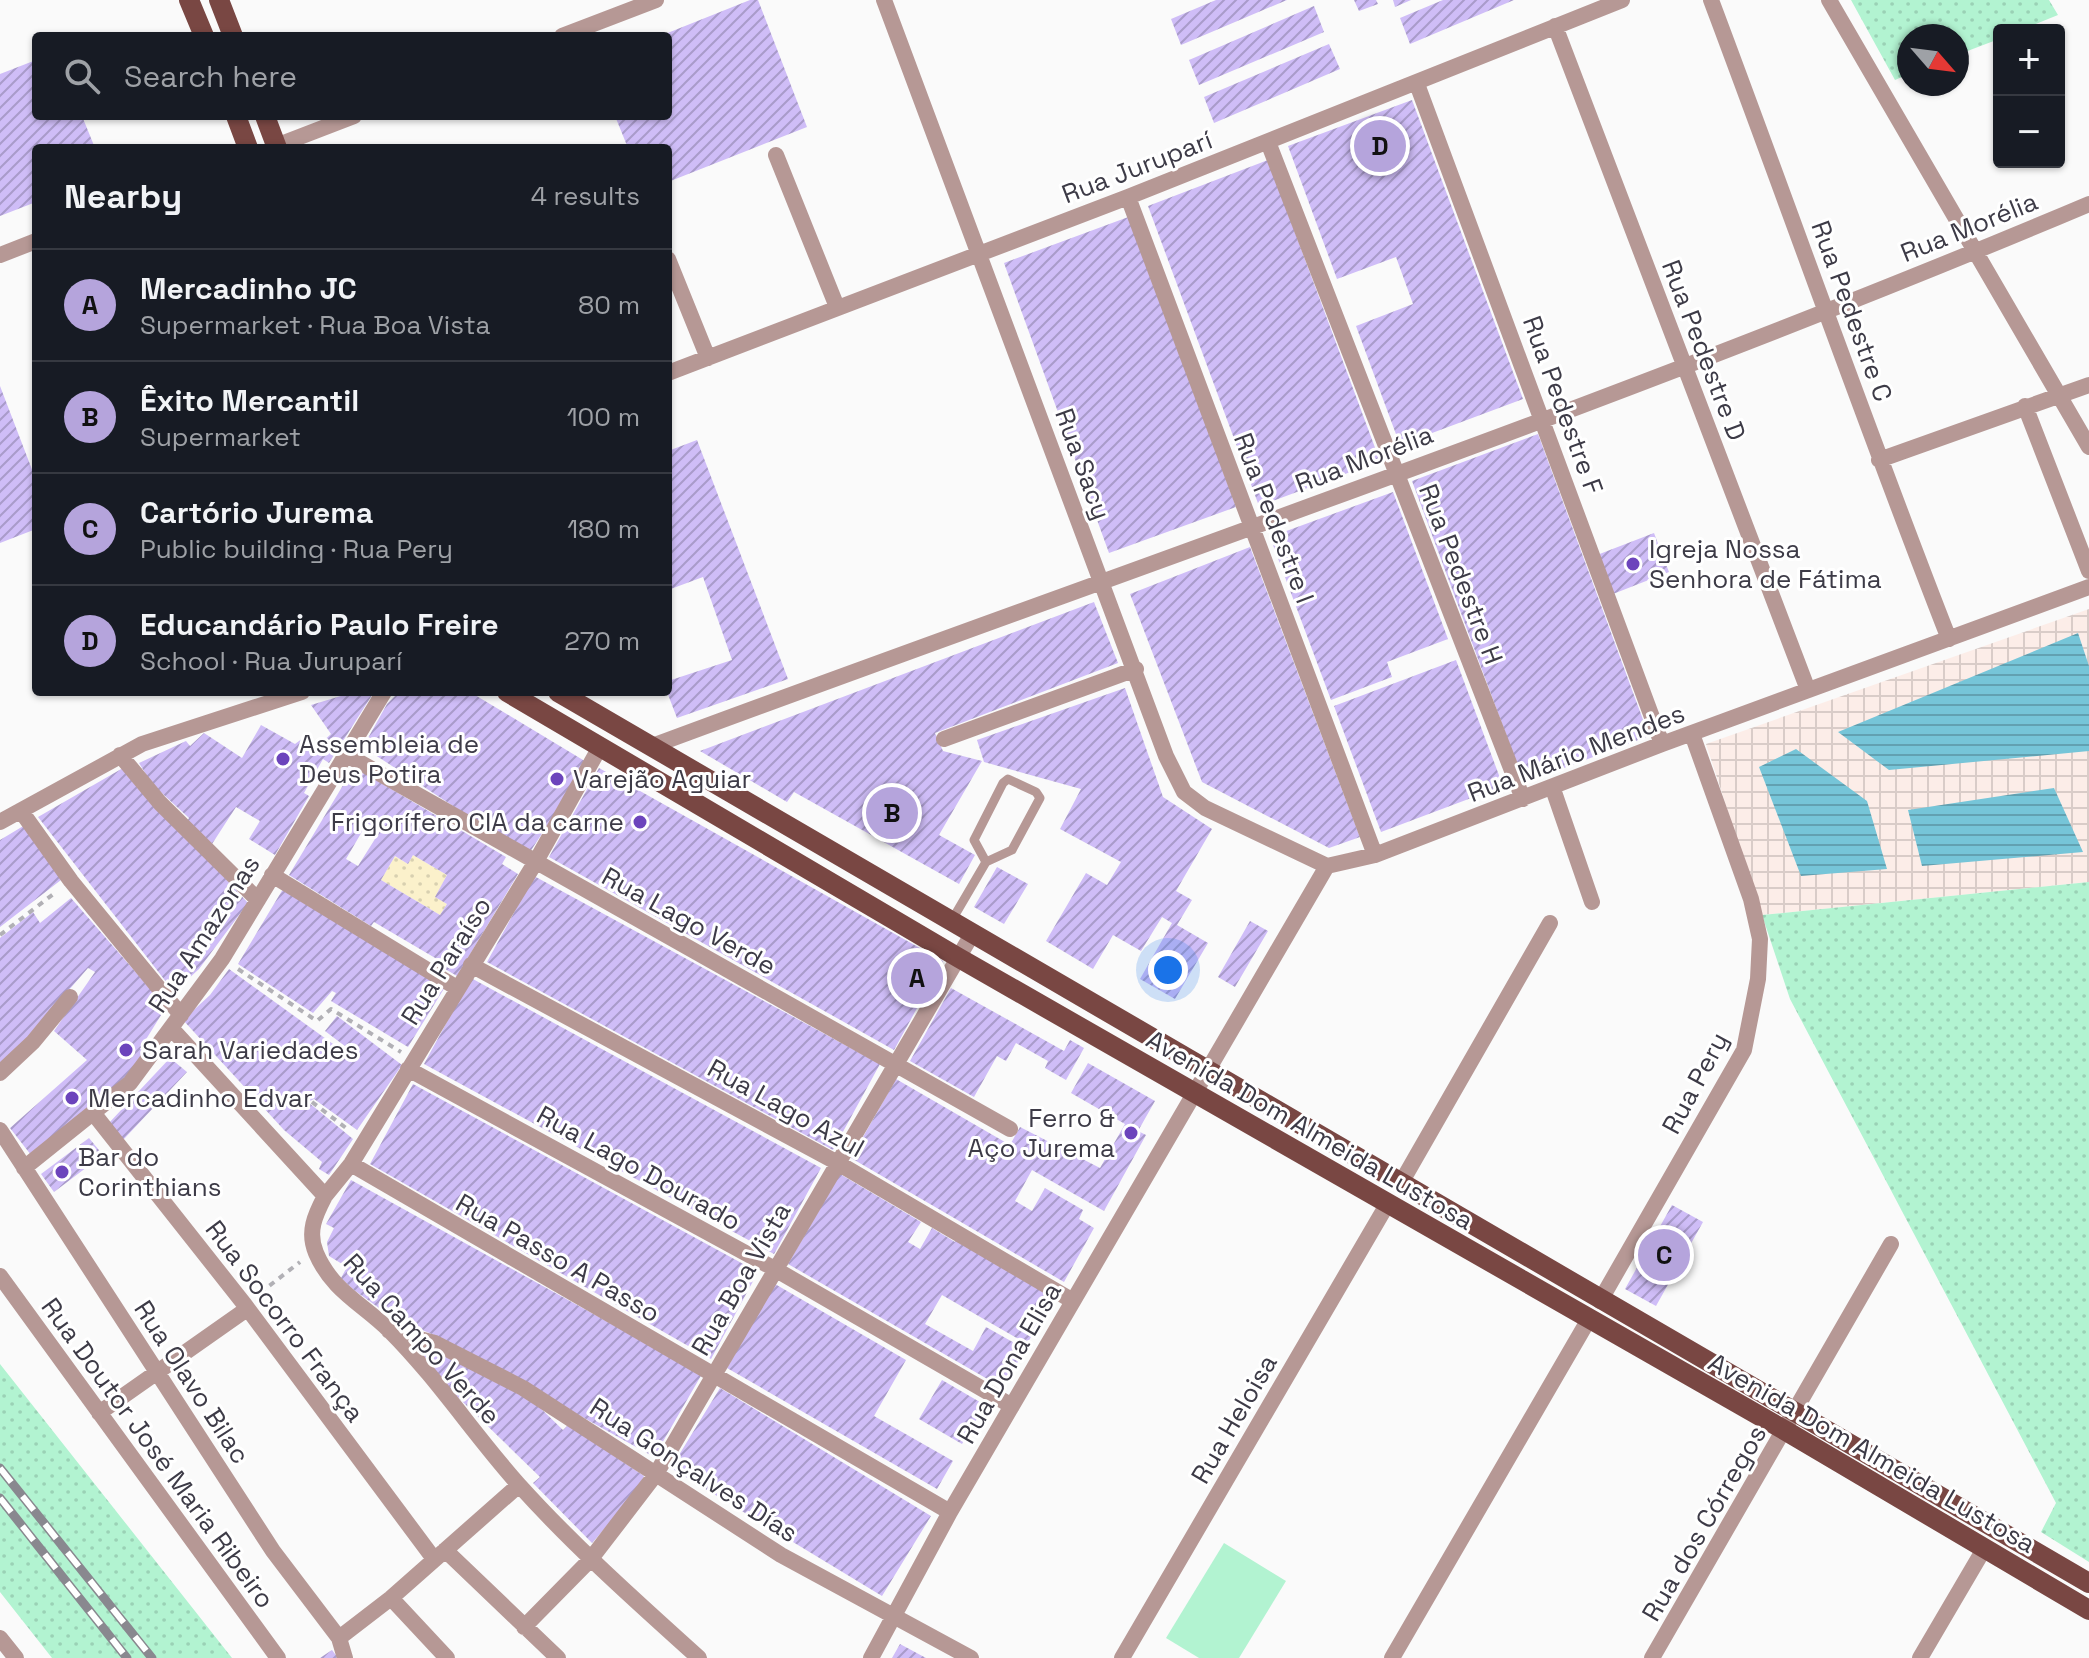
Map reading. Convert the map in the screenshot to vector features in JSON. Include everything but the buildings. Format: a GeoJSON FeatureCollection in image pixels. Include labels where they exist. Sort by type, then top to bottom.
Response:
{"type":"FeatureCollection","features":[{"type":"Feature","properties":{"kind":"main road"},"geometry":{"type":"LineString","coordinates":[[189,0],[202,32]]}},
{"type":"Feature","properties":{"kind":"main road"},"geometry":{"type":"LineString","coordinates":[[219,0],[231,32]]}},
{"type":"Feature","properties":{"kind":"main road"},"geometry":{"type":"LineString","coordinates":[[238,120],[246,144]]}},
{"type":"Feature","properties":{"kind":"main road"},"geometry":{"type":"LineString","coordinates":[[267,120],[276,144]]}},
{"type":"Feature","properties":{"kind":"main road","name":"Avenida Dom Almeida Lustosa"},"geometry":{"type":"LineString","coordinates":[[514,696],[959,958],[1589,1319],[1790,1422],[1908,1476],[2089,1583]]}},
{"type":"Feature","properties":{"kind":"main road","name":"Avenida Dom Almeida Lustosa"},"geometry":{"type":"LineString","coordinates":[[565,696],[1600,1301],[1790,1422],[1896,1496],[2089,1610]]}},
{"type":"Feature","properties":{"kind":"main road"},"geometry":{"type":"LineString","coordinates":[[686,798],[701,777]]}},
{"type":"Feature","properties":{"kind":"main road"},"geometry":{"type":"LineString","coordinates":[[1896,1496],[1908,1476]]}},
{"type":"Feature","properties":{"kind":"street"},"geometry":{"type":"LineString","coordinates":[[572,32],[656,0]]}},
{"type":"Feature","properties":{"kind":"street","name":"Rua Sacy"},"geometry":{"type":"LineString","coordinates":[[884,0],[1166,756],[1184,792],[1205,808],[1327,866]]}},
{"type":"Feature","properties":{"kind":"street","name":"Rua Juruparí"},"geometry":{"type":"LineString","coordinates":[[672,372],[1417,84],[1622,0]]}},
{"type":"Feature","properties":{"kind":"street","name":"Rua Pedestre C"},"geometry":{"type":"LineString","coordinates":[[1711,0],[1828,309],[1879,460],[1949,639]]}},
{"type":"Feature","properties":{"kind":"street"},"geometry":{"type":"LineString","coordinates":[[1829,0],[2089,447]]}},
{"type":"Feature","properties":{"kind":"street","name":"Rua Pedestre D"},"geometry":{"type":"LineString","coordinates":[[1555,26],[1808,690]]}},
{"type":"Feature","properties":{"kind":"street","name":"Rua Pedestre F"},"geometry":{"type":"LineString","coordinates":[[1417,84],[1662,744]]}},
{"type":"Feature","properties":{"kind":"street"},"geometry":{"type":"LineString","coordinates":[[284,144],[344,120]]}},
{"type":"Feature","properties":{"kind":"street","name":"Rua Pedestre H"},"geometry":{"type":"LineString","coordinates":[[1268,142],[1523,799]]}},
{"type":"Feature","properties":{"kind":"street"},"geometry":{"type":"LineString","coordinates":[[776,155],[837,307]]}},
{"type":"Feature","properties":{"kind":"street","name":"Rua Pedestre I"},"geometry":{"type":"LineString","coordinates":[[1128,197],[1375,855]]}},
{"type":"Feature","properties":{"kind":"street","name":"Rua Morélia"},"geometry":{"type":"LineString","coordinates":[[652,746],[1684,365],[1974,253],[2089,204]]}},
{"type":"Feature","properties":{"kind":"street"},"geometry":{"type":"LineString","coordinates":[[0,255],[32,243]]}},
{"type":"Feature","properties":{"kind":"street"},"geometry":{"type":"LineString","coordinates":[[672,269],[708,358]]}},
{"type":"Feature","properties":{"kind":"street"},"geometry":{"type":"LineString","coordinates":[[1879,460],[2089,385]]}},
{"type":"Feature","properties":{"kind":"street"},"geometry":{"type":"LineString","coordinates":[[2025,406],[2089,571]]}},
{"type":"Feature","properties":{"kind":"street","name":"Rua Mário Mendes"},"geometry":{"type":"LineString","coordinates":[[1327,866],[1375,855],[1553,789],[1662,744],[2089,587]]}},
{"type":"Feature","properties":{"kind":"street"},"geometry":{"type":"LineString","coordinates":[[944,739],[1136,669]]}},
{"type":"Feature","properties":{"kind":"street"},"geometry":{"type":"LineString","coordinates":[[0,822],[142,744],[290,696]]}},
{"type":"Feature","properties":{"kind":"street","name":"Rua Amazonas"},"geometry":{"type":"LineString","coordinates":[[24,1168],[130,1083],[222,959],[381,696]]}},
{"type":"Feature","properties":{"kind":"street","name":"Rua Pery"},"geometry":{"type":"LineString","coordinates":[[1600,1301],[1744,1050],[1758,979],[1760,939],[1751,899],[1692,734]]}},
{"type":"Feature","properties":{"kind":"street","name":"Rua Paraíso"},"geometry":{"type":"LineString","coordinates":[[325,1196],[364,1143],[535,863],[600,747]]}},
{"type":"Feature","properties":{"kind":"street","name":"Rua Lago Verde"},"geometry":{"type":"LineString","coordinates":[[345,754],[1010,1129]]}},
{"type":"Feature","properties":{"kind":"street"},"geometry":{"type":"LineString","coordinates":[[120,755],[160,803],[258,900]]}},
{"type":"Feature","properties":{"kind":"street"},"geometry":{"type":"LineString","coordinates":[[1553,789],[1592,902]]}},
{"type":"Feature","properties":{"kind":"street"},"geometry":{"type":"LineString","coordinates":[[21,811],[176,1021],[325,1196]]}},
{"type":"Feature","properties":{"kind":"street"},"geometry":{"type":"LineString","coordinates":[[1192,1093],[1327,866]]}},
{"type":"Feature","properties":{"kind":"street"},"geometry":{"type":"LineString","coordinates":[[272,875],[457,988]]}},
{"type":"Feature","properties":{"kind":"street"},"geometry":{"type":"LineString","coordinates":[[1401,1183],[1550,923]]}},
{"type":"Feature","properties":{"kind":"street","name":"Rua Boa Vista"},"geometry":{"type":"LineString","coordinates":[[524,1627],[590,1560],[656,1474],[773,1268],[971,936]]}},
{"type":"Feature","properties":{"kind":"street","name":"Rua Lago Azul"},"geometry":{"type":"LineString","coordinates":[[471,965],[836,1162],[1073,1301]]}},
{"type":"Feature","properties":{"kind":"street"},"geometry":{"type":"LineString","coordinates":[[0,1073],[70,997]]}},
{"type":"Feature","properties":{"kind":"street","name":"Rua Lago Dourado"},"geometry":{"type":"LineString","coordinates":[[411,1064],[1012,1406]]}},
{"type":"Feature","properties":{"kind":"street","name":"Rua Dona Elisa"},"geometry":{"type":"LineString","coordinates":[[871,1658],[950,1512],[1192,1093]]}},
{"type":"Feature","properties":{"kind":"street","name":"Rua Socorro França"},"geometry":{"type":"LineString","coordinates":[[94,1114],[439,1555],[558,1658]]}},
{"type":"Feature","properties":{"kind":"street","name":"Rua Olavo Bilac"},"geometry":{"type":"LineString","coordinates":[[0,1130],[273,1551],[339,1638],[345,1658]]}},
{"type":"Feature","properties":{"kind":"street","name":"Rua Passo A Passo"},"geometry":{"type":"LineString","coordinates":[[351,1164],[712,1377],[950,1512]]}},
{"type":"Feature","properties":{"kind":"street","name":"Rua Campo Verde"},"geometry":{"type":"LineString","coordinates":[[325,1196],[315,1213],[311,1234],[315,1251],[330,1280],[347,1298],[389,1331],[519,1485],[590,1560],[699,1658]]}},
{"type":"Feature","properties":{"kind":"street","name":"Rua Heloisa"},"geometry":{"type":"LineString","coordinates":[[1122,1658],[1388,1203]]}},
{"type":"Feature","properties":{"kind":"street","name":"Rua dos Córregos"},"geometry":{"type":"LineString","coordinates":[[1652,1658],[1891,1244]]}},
{"type":"Feature","properties":{"kind":"street","name":"Rua Doutor José Maria Ribeiro"},"geometry":{"type":"LineString","coordinates":[[0,1276],[278,1658]]}},
{"type":"Feature","properties":{"kind":"street"},"geometry":{"type":"LineString","coordinates":[[99,1413],[159,1374],[246,1307]]}},
{"type":"Feature","properties":{"kind":"street"},"geometry":{"type":"LineString","coordinates":[[1392,1658],[1589,1319]]}},
{"type":"Feature","properties":{"kind":"street","name":"Rua Gonçalves Días"},"geometry":{"type":"LineString","coordinates":[[389,1331],[435,1343],[523,1388],[781,1555],[971,1658]]}},
{"type":"Feature","properties":{"kind":"street"},"geometry":{"type":"LineString","coordinates":[[339,1638],[391,1598],[519,1485]]}},
{"type":"Feature","properties":{"kind":"street"},"geometry":{"type":"LineString","coordinates":[[1920,1658],[1984,1549]]}},
{"type":"Feature","properties":{"kind":"street"},"geometry":{"type":"LineString","coordinates":[[391,1598],[447,1658]]}},
{"type":"Feature","properties":{"kind":"street"},"geometry":{"type":"LineString","coordinates":[[0,1638],[16,1658]]}},
{"type":"Feature","properties":{"kind":"lane"},"geometry":{"type":"LineString","coordinates":[[950,923],[986,862],[1006,854],[1015,846],[1040,798],[1036,792],[1008,779],[1003,783],[974,840],[986,862]]}},
{"type":"Feature","properties":{"kind":"path"},"geometry":{"type":"LineString","coordinates":[[0,935],[71,881]]}},
{"type":"Feature","properties":{"kind":"path"},"geometry":{"type":"LineString","coordinates":[[222,959],[317,1021],[331,1009],[411,1064]]}},
{"type":"Feature","properties":{"kind":"path"},"geometry":{"type":"LineString","coordinates":[[312,1102],[364,1143]]}},
{"type":"Feature","properties":{"kind":"path"},"geometry":{"type":"LineString","coordinates":[[246,1307],[315,1251]]}},
{"type":"Feature","properties":{"kind":"shaded area"},"geometry":{"type":"Polygon","coordinates":[[[2089,609],[2089,882],[1762,915],[1706,744],[2089,609]]]}},
{"type":"Feature","properties":{"kind":"green space"},"geometry":{"type":"Polygon","coordinates":[[[1851,0],[2049,0],[2058,15],[2036,24],[1993,24],[1993,41],[1969,50],[1969,24],[1897,24],[1895,80],[1851,0]]]}},
{"type":"Feature","properties":{"kind":"green space"},"geometry":{"type":"Polygon","coordinates":[[[2089,882],[2089,1562],[2041,1532],[2056,1503],[1790,999],[1762,915],[2089,882]]]}},
{"type":"Feature","properties":{"kind":"green space"},"geometry":{"type":"Polygon","coordinates":[[[0,1364],[232,1658],[52,1658],[0,1592],[0,1364]]]}},
{"type":"Feature","properties":{"kind":"green space"},"geometry":{"type":"Polygon","coordinates":[[[1224,1543],[1286,1581],[1239,1658],[1199,1658],[1166,1638],[1224,1543]]]}},
{"type":"Feature","properties":{"kind":"sand"},"geometry":{"type":"Polygon","coordinates":[[[413,855],[447,875],[436,897],[447,904],[440,915],[381,880],[395,856],[408,864],[413,855]]]}},
{"type":"Feature","properties":{"kind":"water"},"geometry":{"type":"Polygon","coordinates":[[[2078,633],[2089,666],[2089,751],[1889,770],[1838,732],[2078,633]]]}},
{"type":"Feature","properties":{"kind":"water"},"geometry":{"type":"Polygon","coordinates":[[[1796,749],[1867,801],[1887,869],[1801,876],[1759,767],[1796,749]]]}},
{"type":"Feature","properties":{"kind":"water"},"geometry":{"type":"Polygon","coordinates":[[[2054,788],[2083,852],[1922,866],[1908,810],[2054,788]]]}},
{"type":"Feature","properties":{"kind":"railway"},"geometry":{"type":"LineString","coordinates":[[0,1468],[152,1658]]}},
{"type":"Feature","properties":{"kind":"railway"},"geometry":{"type":"LineString","coordinates":[[0,1498],[127,1658]]}},
{"type":"Feature","properties":{"kind":"place","name":"Educandário Paulo Freire"},"geometry":{"type":"Point","coordinates":[1380,146]}},
{"type":"Feature","properties":{"kind":"place","name":"Igreja Nossa Senhora de Fátima"},"geometry":{"type":"Point","coordinates":[1633,564]}},
{"type":"Feature","properties":{"kind":"place","name":"Assembleia de Deus Potira"},"geometry":{"type":"Point","coordinates":[283,759]}},
{"type":"Feature","properties":{"kind":"place","name":"Varejão Aguiar"},"geometry":{"type":"Point","coordinates":[557,779]}},
{"type":"Feature","properties":{"kind":"place","name":"Êxito Mercantil"},"geometry":{"type":"Point","coordinates":[892,813]}},
{"type":"Feature","properties":{"kind":"place","name":"Frigorífero CIA da carne"},"geometry":{"type":"Point","coordinates":[640,822]}},
{"type":"Feature","properties":{"kind":"place","name":"Mercadinho JC"},"geometry":{"type":"Point","coordinates":[917,978]}},
{"type":"Feature","properties":{"kind":"place","name":"Sarah Variedades"},"geometry":{"type":"Point","coordinates":[126,1050]}},
{"type":"Feature","properties":{"kind":"place","name":"Mercadinho Edvar"},"geometry":{"type":"Point","coordinates":[72,1098]}},
{"type":"Feature","properties":{"kind":"place","name":"Ferro & Aço Jurema"},"geometry":{"type":"Point","coordinates":[1131,1133]}},
{"type":"Feature","properties":{"kind":"place","name":"Bar do Corinthians"},"geometry":{"type":"Point","coordinates":[62,1172]}},
{"type":"Feature","properties":{"kind":"place","name":"Cartório Jurema"},"geometry":{"type":"Point","coordinates":[1664,1255]}}]}
